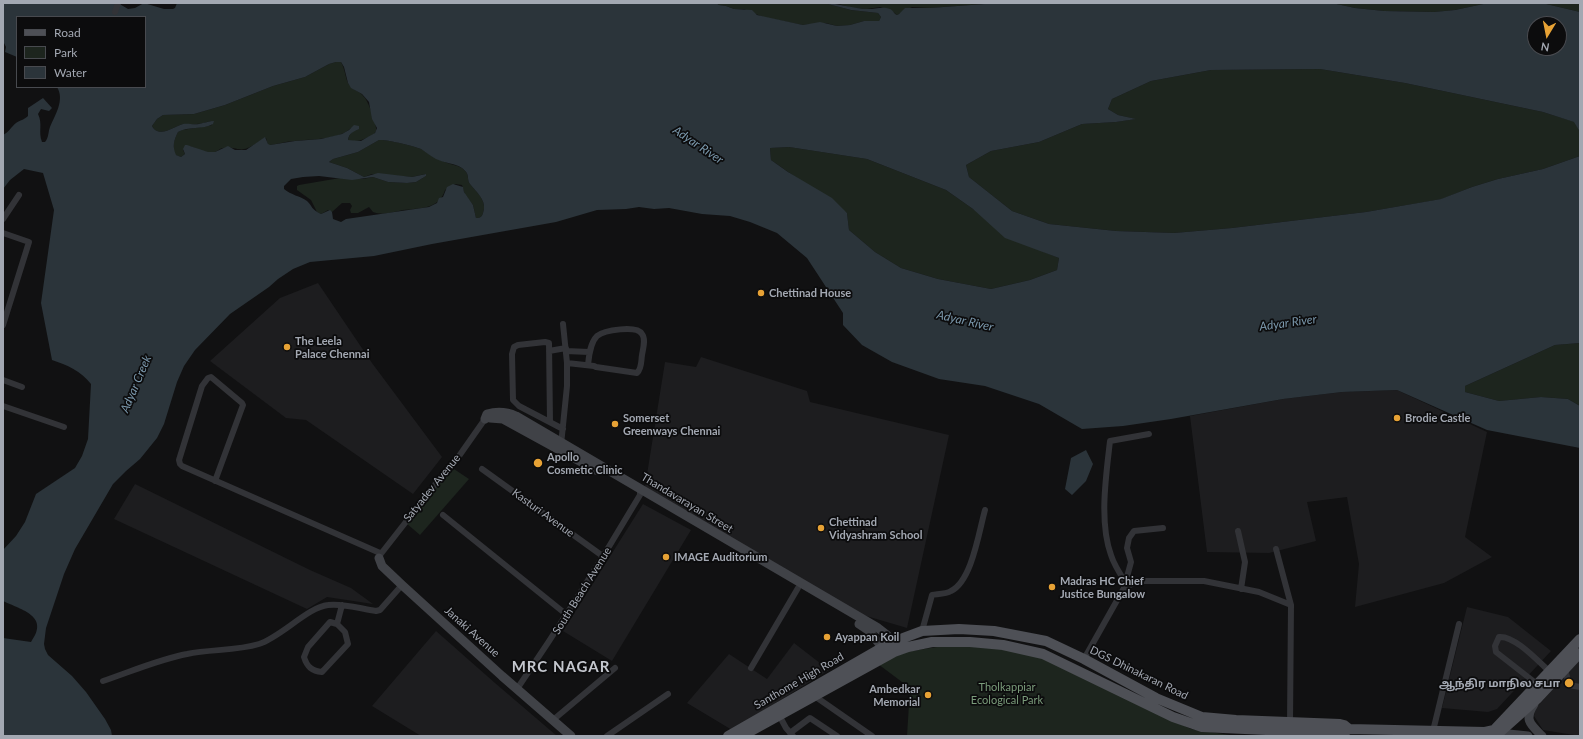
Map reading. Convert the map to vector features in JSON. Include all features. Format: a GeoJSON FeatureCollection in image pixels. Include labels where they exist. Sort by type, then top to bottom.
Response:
{"type":"FeatureCollection","features":[{"type":"Feature","properties":{"kind":"main road","name":"DGS Dhinakaran Road"},"geometry":{"type":"LineString","coordinates":[[888,649],[922,631],[959,629],[1015,634],[1046,641],[1084,659],[1156,698],[1202,717],[1290,723],[1333,731]]}},
{"type":"Feature","properties":{"kind":"main road"},"geometry":{"type":"LineString","coordinates":[[888,649],[932,642],[970,642],[1002,645],[1043,654],[1173,717],[1202,727],[1333,731],[1343,733],[1349,729],[1433,731],[1459,734],[1494,730],[1580,639]]}},
{"type":"Feature","properties":{"kind":"main road","name":"Santhome High Road"},"geometry":{"type":"LineString","coordinates":[[742,736],[888,649]]}},
{"type":"Feature","properties":{"kind":"main road","name":"Santhome High Road"},"geometry":{"type":"LineString","coordinates":[[728,736],[888,649]]}},
{"type":"Feature","properties":{"kind":"main road"},"geometry":{"type":"LineString","coordinates":[[1497,735],[1537,699],[1580,653]]}},
{"type":"Feature","properties":{"kind":"street"},"geometry":{"type":"LineString","coordinates":[[115,12],[118,3]]}},
{"type":"Feature","properties":{"kind":"street"},"geometry":{"type":"LineString","coordinates":[[3,219],[19,195]]}},
{"type":"Feature","properties":{"kind":"street"},"geometry":{"type":"LineString","coordinates":[[3,233],[29,242],[3,325]]}},
{"type":"Feature","properties":{"kind":"street"},"geometry":{"type":"LineString","coordinates":[[561,446],[564,429],[567,386],[567,364],[563,324]]}},
{"type":"Feature","properties":{"kind":"street"},"geometry":{"type":"LineString","coordinates":[[567,364],[588,365],[637,373],[640,369],[644,344],[642,334],[637,329],[627,329],[605,332],[597,336],[589,352],[588,365]]}},
{"type":"Feature","properties":{"kind":"street"},"geometry":{"type":"LineString","coordinates":[[485,419],[487,414],[494,412],[508,413],[513,400],[512,354],[514,347],[518,345],[547,342],[549,351],[550,422]]}},
{"type":"Feature","properties":{"kind":"street"},"geometry":{"type":"LineString","coordinates":[[549,351],[566,350],[589,352]]}},
{"type":"Feature","properties":{"kind":"street"},"geometry":{"type":"LineString","coordinates":[[215,481],[243,404],[211,377],[208,378],[202,386],[179,462],[182,466],[215,481],[380,555]]}},
{"type":"Feature","properties":{"kind":"street"},"geometry":{"type":"LineString","coordinates":[[3,380],[22,387]]}},
{"type":"Feature","properties":{"kind":"street"},"geometry":{"type":"LineString","coordinates":[[513,400],[519,406],[564,429]]}},
{"type":"Feature","properties":{"kind":"street"},"geometry":{"type":"LineString","coordinates":[[3,406],[64,427]]}},
{"type":"Feature","properties":{"kind":"street","name":"Thandavarayan Street"},"geometry":{"type":"LineString","coordinates":[[508,413],[736,549],[868,630],[888,649]]}},
{"type":"Feature","properties":{"kind":"street","name":"Thandavarayan Street"},"geometry":{"type":"LineString","coordinates":[[485,419],[503,419],[561,446]]}},
{"type":"Feature","properties":{"kind":"street","name":"Satyadev Avenue"},"geometry":{"type":"LineString","coordinates":[[380,555],[441,477],[452,466],[485,419]]}},
{"type":"Feature","properties":{"kind":"street"},"geometry":{"type":"LineString","coordinates":[[1125,585],[1111,555],[1105,522],[1105,483],[1110,441],[1149,434]]}},
{"type":"Feature","properties":{"kind":"street","name":"Kasturi Avenue"},"geometry":{"type":"LineString","coordinates":[[482,469],[604,557]]}},
{"type":"Feature","properties":{"kind":"street","name":"South Beach Avenue"},"geometry":{"type":"LineString","coordinates":[[517,689],[604,557],[640,492]]}},
{"type":"Feature","properties":{"kind":"street"},"geometry":{"type":"LineString","coordinates":[[922,631],[932,595],[951,591],[963,579],[970,569],[985,510]]}},
{"type":"Feature","properties":{"kind":"street"},"geometry":{"type":"LineString","coordinates":[[443,515],[567,615]]}},
{"type":"Feature","properties":{"kind":"street"},"geometry":{"type":"LineString","coordinates":[[1084,659],[1125,585],[1131,562],[1127,548],[1129,538],[1134,532],[1163,528]]}},
{"type":"Feature","properties":{"kind":"street"},"geometry":{"type":"LineString","coordinates":[[1238,531],[1246,562],[1241,589]]}},
{"type":"Feature","properties":{"kind":"street","name":"Thandavarayan Street"},"geometry":{"type":"LineString","coordinates":[[736,549],[878,628],[886,636],[888,649]]}},
{"type":"Feature","properties":{"kind":"street"},"geometry":{"type":"LineString","coordinates":[[1276,549],[1291,605],[1290,723]]}},
{"type":"Feature","properties":{"kind":"street","name":"Janaki Avenue"},"geometry":{"type":"LineString","coordinates":[[380,555],[382,566],[402,585],[571,736]]}},
{"type":"Feature","properties":{"kind":"street"},"geometry":{"type":"LineString","coordinates":[[1125,585],[1138,581],[1204,581],[1259,592],[1291,605]]}},
{"type":"Feature","properties":{"kind":"street"},"geometry":{"type":"LineString","coordinates":[[103,681],[176,656],[196,652],[244,648],[270,640],[326,605],[342,605],[376,611],[380,610],[402,585]]}},
{"type":"Feature","properties":{"kind":"street"},"geometry":{"type":"LineString","coordinates":[[752,668],[798,588]]}},
{"type":"Feature","properties":{"kind":"street"},"geometry":{"type":"LineString","coordinates":[[337,624],[342,605]]}},
{"type":"Feature","properties":{"kind":"street"},"geometry":{"type":"LineString","coordinates":[[330,622],[337,624],[345,632],[348,644],[322,672],[315,671],[306,664],[304,657],[308,647],[330,622]]}},
{"type":"Feature","properties":{"kind":"street"},"geometry":{"type":"LineString","coordinates":[[1433,731],[1459,624]]}},
{"type":"Feature","properties":{"kind":"street"},"geometry":{"type":"LineString","coordinates":[[1537,684],[1496,652],[1495,646],[1499,637],[1504,636],[1514,641],[1549,671]]}},
{"type":"Feature","properties":{"kind":"street"},"geometry":{"type":"LineString","coordinates":[[553,720],[615,668]]}},
{"type":"Feature","properties":{"kind":"street"},"geometry":{"type":"LineString","coordinates":[[1565,669],[1569,685],[1580,687]]}},
{"type":"Feature","properties":{"kind":"street"},"geometry":{"type":"LineString","coordinates":[[607,736],[668,694]]}},
{"type":"Feature","properties":{"kind":"street"},"geometry":{"type":"LineString","coordinates":[[813,695],[872,736]]}},
{"type":"Feature","properties":{"kind":"street"},"geometry":{"type":"LineString","coordinates":[[1537,699],[1529,712],[1530,724],[1542,736]]}},
{"type":"Feature","properties":{"kind":"street"},"geometry":{"type":"LineString","coordinates":[[779,715],[791,734],[810,718],[837,736]]}},
{"type":"Feature","properties":{"kind":"street"},"geometry":{"type":"LineString","coordinates":[[1497,735],[1528,736]]}},
{"type":"Feature","properties":{"kind":"shaded area"},"geometry":{"type":"Polygon","coordinates":[[[318,283],[372,363],[442,457],[413,494],[306,420],[286,418],[210,361],[280,298],[318,283]]]}},
{"type":"Feature","properties":{"kind":"shaded area","name":"Chettinad Vidyashram School"},"geometry":{"type":"Polygon","coordinates":[[[701,357],[807,391],[810,402],[949,435],[907,628],[863,615],[645,487],[665,362],[696,367],[701,357]]]}},
{"type":"Feature","properties":{"kind":"shaded area"},"geometry":{"type":"Polygon","coordinates":[[[1397,390],[1487,432],[1465,537],[1492,557],[1444,583],[1355,607],[1359,564],[1347,497],[1307,502],[1316,541],[1269,553],[1207,552],[1190,416],[1283,399],[1342,392],[1397,390]]]}},
{"type":"Feature","properties":{"kind":"shaded area"},"geometry":{"type":"Polygon","coordinates":[[[135,484],[310,570],[351,588],[373,604],[327,597],[307,609],[114,519],[135,484]]]}},
{"type":"Feature","properties":{"kind":"shaded area"},"geometry":{"type":"Polygon","coordinates":[[[643,504],[691,530],[612,661],[563,631],[643,504]]]}},
{"type":"Feature","properties":{"kind":"shaded area"},"geometry":{"type":"Polygon","coordinates":[[[1467,607],[1508,617],[1551,651],[1497,709],[1488,712],[1442,708],[1467,607]]]}},
{"type":"Feature","properties":{"kind":"shaded area"},"geometry":{"type":"Polygon","coordinates":[[[436,631],[557,736],[421,736],[372,706],[436,631]]]}},
{"type":"Feature","properties":{"kind":"shaded area"},"geometry":{"type":"Polygon","coordinates":[[[794,643],[829,670],[732,730],[687,703],[729,654],[767,679],[794,643]]]}},
{"type":"Feature","properties":{"kind":"shaded area","name":"ஆந்திர மாநில சபா"},"geometry":{"type":"Polygon","coordinates":[[[1580,659],[1580,736],[1543,730],[1534,716],[1536,708],[1580,659]]]}},
{"type":"Feature","properties":{"kind":"green space"},"geometry":{"type":"Polygon","coordinates":[[[716,3],[824,3],[851,10],[878,13],[881,17],[879,21],[864,21],[850,25],[837,26],[826,23],[803,25],[763,17],[744,9],[734,9],[716,3]]]}},
{"type":"Feature","properties":{"kind":"green space"},"geometry":{"type":"Polygon","coordinates":[[[836,3],[998,3],[930,8],[912,7],[897,15],[892,11],[880,7],[867,9],[852,8],[836,3]]]}},
{"type":"Feature","properties":{"kind":"green space"},"geometry":{"type":"Polygon","coordinates":[[[1332,3],[1488,3],[1455,10],[1434,12],[1384,11],[1355,8],[1332,3]]]}},
{"type":"Feature","properties":{"kind":"green space"},"geometry":{"type":"Polygon","coordinates":[[[1542,3],[1580,3],[1580,12],[1542,3]]]}},
{"type":"Feature","properties":{"kind":"green space"},"geometry":{"type":"Polygon","coordinates":[[[341,62],[348,83],[366,99],[376,125],[375,133],[362,140],[348,140],[351,133],[357,130],[351,128],[346,132],[332,137],[289,141],[270,145],[268,145],[266,138],[264,138],[246,149],[221,148],[215,152],[208,152],[190,146],[183,150],[185,154],[181,157],[175,155],[174,149],[178,132],[212,125],[211,121],[183,124],[163,132],[155,130],[152,126],[157,119],[163,115],[194,114],[225,105],[273,86],[305,77],[329,64],[341,62]]]}},
{"type":"Feature","properties":{"kind":"green space"},"geometry":{"type":"Polygon","coordinates":[[[1320,69],[1405,83],[1543,112],[1575,122],[1580,132],[1580,156],[1543,169],[1498,179],[1472,187],[1442,199],[1366,212],[1232,228],[1174,233],[1116,231],[1049,224],[1012,211],[969,177],[966,165],[991,151],[1039,142],[1082,124],[1116,122],[1135,119],[1118,115],[1108,109],[1112,99],[1151,81],[1211,70],[1320,69]]]}},
{"type":"Feature","properties":{"kind":"green space"},"geometry":{"type":"Polygon","coordinates":[[[379,140],[421,149],[438,159],[462,168],[467,175],[470,184],[483,201],[484,209],[482,215],[476,218],[473,205],[465,195],[462,185],[455,184],[445,190],[442,197],[433,205],[384,214],[373,212],[369,207],[358,213],[351,213],[350,210],[352,206],[350,203],[342,203],[332,212],[328,210],[321,214],[317,212],[311,200],[297,190],[297,186],[299,185],[340,178],[363,179],[373,177],[388,182],[407,183],[416,182],[426,176],[425,174],[412,177],[372,174],[364,177],[347,168],[329,162],[333,159],[358,152],[379,140]]]}},
{"type":"Feature","properties":{"kind":"green space"},"geometry":{"type":"Polygon","coordinates":[[[789,147],[867,159],[946,190],[973,209],[1044,252],[1059,258],[1057,270],[1030,280],[991,289],[938,279],[901,268],[875,252],[849,230],[847,213],[771,160],[770,148],[789,147]]]}},
{"type":"Feature","properties":{"kind":"green space"},"geometry":{"type":"Polygon","coordinates":[[[1580,343],[1580,406],[1568,399],[1541,397],[1499,401],[1465,392],[1465,386],[1555,345],[1580,343]]]}},
{"type":"Feature","properties":{"kind":"green space"},"geometry":{"type":"Polygon","coordinates":[[[451,467],[469,479],[420,535],[406,523],[451,467]]]}},
{"type":"Feature","properties":{"kind":"green space","name":"Tholkappiar Ecological Park"},"geometry":{"type":"Polygon","coordinates":[[[967,645],[1005,649],[1044,659],[1191,729],[1236,736],[907,736],[910,688],[878,664],[906,652],[937,647],[967,645]]]}},
{"type":"Feature","properties":{"kind":"water"},"geometry":{"type":"Polygon","coordinates":[[[3,3],[118,3],[128,9],[135,8],[144,3],[164,9],[173,9],[177,3],[716,3],[734,9],[752,10],[757,15],[803,25],[820,22],[837,26],[850,25],[864,21],[879,21],[881,17],[878,13],[851,10],[824,3],[862,9],[887,8],[897,15],[905,8],[930,8],[998,3],[1332,3],[1355,8],[1384,11],[1434,12],[1455,10],[1488,3],[1542,3],[1580,12],[1580,132],[1574,122],[1543,112],[1405,83],[1320,69],[1211,70],[1151,81],[1112,99],[1108,109],[1118,115],[1136,119],[1082,124],[1039,142],[991,151],[966,165],[969,177],[1012,211],[1049,224],[1116,231],[1174,233],[1232,228],[1366,212],[1441,199],[1472,187],[1498,179],[1543,169],[1580,156],[1580,343],[1555,345],[1465,386],[1465,392],[1499,401],[1541,397],[1568,399],[1580,406],[1580,448],[1487,430],[1397,390],[1342,392],[1283,399],[1171,419],[1123,426],[1082,429],[1039,404],[985,386],[939,379],[892,362],[862,345],[843,325],[843,313],[807,258],[777,233],[730,216],[702,214],[669,208],[654,209],[639,207],[597,210],[556,222],[374,256],[310,262],[293,269],[230,314],[195,350],[184,366],[177,382],[164,424],[157,438],[140,459],[113,484],[75,549],[64,574],[46,628],[44,644],[45,649],[48,655],[72,676],[86,692],[105,719],[111,730],[112,736],[3,736],[3,638],[31,642],[36,633],[37,626],[36,620],[31,615],[3,601],[3,550],[16,536],[25,522],[36,494],[75,468],[82,456],[88,439],[91,384],[83,375],[52,360],[41,303],[54,210],[43,173],[24,169],[10,180],[3,189],[3,135],[16,123],[28,116],[28,108],[43,98],[52,108],[49,111],[41,109],[38,114],[40,121],[40,135],[42,142],[45,142],[60,102],[57,88],[146,88],[146,16],[16,16],[16,57],[5,52],[6,47],[3,41],[3,3]],[[341,62],[329,64],[305,77],[273,86],[225,105],[194,114],[163,115],[157,119],[152,126],[155,130],[163,132],[183,124],[197,124],[214,121],[213,124],[209,126],[186,129],[178,132],[174,149],[176,155],[181,157],[185,154],[183,149],[185,145],[208,152],[215,152],[228,146],[235,150],[246,150],[265,137],[270,145],[321,139],[342,134],[354,125],[359,126],[359,129],[350,134],[348,140],[361,141],[375,133],[377,128],[372,119],[369,102],[362,94],[351,88],[341,62]],[[379,140],[358,152],[333,159],[329,162],[347,168],[364,177],[378,173],[412,177],[426,174],[426,176],[416,182],[407,183],[388,182],[373,177],[352,180],[319,176],[303,177],[291,179],[284,186],[284,189],[307,201],[321,214],[330,210],[332,212],[333,219],[341,222],[346,219],[429,207],[437,203],[439,198],[443,197],[447,187],[453,184],[463,187],[464,192],[473,205],[476,218],[482,215],[484,209],[483,201],[470,184],[466,173],[462,168],[436,159],[421,149],[379,140]],[[789,147],[770,148],[771,160],[832,198],[847,213],[849,230],[875,252],[901,268],[938,279],[991,289],[1030,280],[1057,270],[1059,258],[1005,238],[973,209],[946,190],[867,159],[789,147]]]}},
{"type":"Feature","properties":{"kind":"water"},"geometry":{"type":"Polygon","coordinates":[[[1086,450],[1093,464],[1086,481],[1072,495],[1065,489],[1071,458],[1086,450]]]}},
{"type":"Feature","properties":{"kind":"place","name":"Chettinad House"},"geometry":{"type":"Point","coordinates":[761,293]}},
{"type":"Feature","properties":{"kind":"place","name":"The Leela Palace Chennai"},"geometry":{"type":"Point","coordinates":[287,347]}},
{"type":"Feature","properties":{"kind":"place","name":"Brodie Castle"},"geometry":{"type":"Point","coordinates":[1397,418]}},
{"type":"Feature","properties":{"kind":"place","name":"Somerset Greenways Chennai"},"geometry":{"type":"Point","coordinates":[615,424]}},
{"type":"Feature","properties":{"kind":"place","name":"Apollo Cosmetic Clinic"},"geometry":{"type":"Point","coordinates":[538,463]}},
{"type":"Feature","properties":{"kind":"place","name":"Chettinad Vidyashram School"},"geometry":{"type":"Point","coordinates":[821,528]}},
{"type":"Feature","properties":{"kind":"place","name":"IMAGE Auditorium"},"geometry":{"type":"Point","coordinates":[666,557]}},
{"type":"Feature","properties":{"kind":"place","name":"Madras HC Chief Justice Bungalow"},"geometry":{"type":"Point","coordinates":[1052,587]}},
{"type":"Feature","properties":{"kind":"place","name":"Ayappan Koil"},"geometry":{"type":"Point","coordinates":[827,637]}},
{"type":"Feature","properties":{"kind":"place","name":"ஆந்திர மாநில சபா"},"geometry":{"type":"Point","coordinates":[1569,683]}},
{"type":"Feature","properties":{"kind":"place","name":"Ambedkar Memorial"},"geometry":{"type":"Point","coordinates":[928,695]}},
{"type":"Feature","properties":{"kind":"district","name":"MRC NAGAR"},"geometry":{"type":"Point","coordinates":[561,667]}},
{"type":"Feature","properties":{"kind":"water label","name":"Adyar River"},"geometry":{"type":"Point","coordinates":[698,145]}},
{"type":"Feature","properties":{"kind":"water label","name":"Adyar River"},"geometry":{"type":"Point","coordinates":[965,321]}},
{"type":"Feature","properties":{"kind":"water label","name":"Adyar River"},"geometry":{"type":"Point","coordinates":[1288,323]}},
{"type":"Feature","properties":{"kind":"water label","name":"Adyar Creek"},"geometry":{"type":"Point","coordinates":[136,384]}}]}
